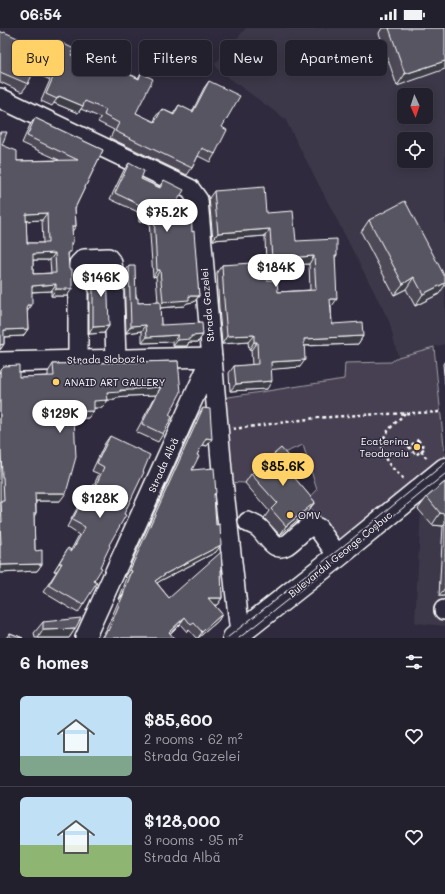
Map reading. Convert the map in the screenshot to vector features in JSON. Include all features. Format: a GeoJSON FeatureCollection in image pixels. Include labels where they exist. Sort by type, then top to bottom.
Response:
{"type":"FeatureCollection","features":[{"type":"Feature","properties":{"kind":"main road","name":"Bulevardul George Coșbuc"},"geometry":{"type":"LineString","coordinates":[[237,635],[338,556],[445,469]]}},
{"type":"Feature","properties":{"kind":"street","name":"Strada Gazelei"},"geometry":{"type":"LineString","coordinates":[[0,98],[190,189],[198,200],[237,635]]}},
{"type":"Feature","properties":{"kind":"street"},"geometry":{"type":"LineString","coordinates":[[78,360],[79,264],[84,259],[108,258],[112,263],[113,271],[116,359]]}},
{"type":"Feature","properties":{"kind":"street","name":"Strada Slobozia"},"geometry":{"type":"LineString","coordinates":[[0,362],[212,357]]}},
{"type":"Feature","properties":{"kind":"street","name":"Strada Albă"},"geometry":{"type":"LineString","coordinates":[[85,638],[212,357]]}},
{"type":"Feature","properties":{"kind":"street"},"geometry":{"type":"LineString","coordinates":[[228,525],[256,520],[259,528],[276,546],[281,547],[285,546],[292,532],[315,526],[338,556]]}},
{"type":"Feature","properties":{"kind":"path"},"geometry":{"type":"LineString","coordinates":[[242,428],[316,418],[360,414],[441,412]]}},
{"type":"Feature","properties":{"kind":"path"},"geometry":{"type":"LineString","coordinates":[[405,413],[390,429],[384,438],[382,447],[384,455],[390,465],[417,492]]}},
{"type":"Feature","properties":{"kind":"path"},"geometry":{"type":"LineString","coordinates":[[418,440],[425,448],[421,451],[416,455],[409,446],[418,440]]}},
{"type":"Feature","properties":{"kind":"shaded area"},"geometry":{"type":"Polygon","coordinates":[[[246,28],[445,28],[445,344],[398,357],[389,321],[285,119],[226,76],[277,76],[277,40],[236,40],[246,28]]]}},
{"type":"Feature","properties":{"kind":"shaded area"},"geometry":{"type":"Polygon","coordinates":[[[220,58],[220,71],[215,64],[220,58]]]}},
{"type":"Feature","properties":{"kind":"shaded area"},"geometry":{"type":"Polygon","coordinates":[[[434,347],[445,456],[392,501],[340,540],[305,503],[317,490],[303,445],[274,457],[245,483],[223,482],[216,399],[344,379],[345,363],[391,362],[398,357],[434,347]]]}},
{"type":"Feature","properties":{"kind":"shaded area"},"geometry":{"type":"Polygon","coordinates":[[[445,488],[445,626],[415,623],[421,508],[445,488]]]}},
{"type":"Feature","properties":{"kind":"building"},"geometry":{"type":"Polygon","coordinates":[[[389,28],[445,28],[445,61],[405,74],[389,28]]]}},
{"type":"Feature","properties":{"kind":"building"},"geometry":{"type":"Polygon","coordinates":[[[0,31],[22,40],[12,40],[12,76],[32,76],[28,84],[0,72],[0,31]]]}},
{"type":"Feature","properties":{"kind":"building"},"geometry":{"type":"Polygon","coordinates":[[[64,44],[72,48],[72,76],[131,75],[139,79],[140,76],[147,76],[153,79],[136,113],[155,122],[162,109],[174,115],[179,105],[193,112],[209,81],[240,96],[222,127],[227,130],[215,154],[202,148],[192,168],[115,131],[119,123],[104,115],[106,110],[85,101],[83,106],[59,96],[57,99],[46,94],[54,76],[64,76],[64,44]]]}},
{"type":"Feature","properties":{"kind":"building"},"geometry":{"type":"Polygon","coordinates":[[[35,118],[103,150],[75,208],[76,226],[72,226],[73,243],[71,243],[71,252],[68,252],[69,269],[72,269],[72,289],[56,289],[56,284],[32,286],[32,305],[27,305],[28,329],[4,330],[4,344],[0,345],[0,132],[7,132],[2,145],[17,151],[17,161],[78,160],[27,136],[35,118]],[[47,213],[26,214],[27,243],[48,243],[47,213]],[[55,253],[33,254],[33,274],[56,273],[55,253]]]}},
{"type":"Feature","properties":{"kind":"building"},"geometry":{"type":"Polygon","coordinates":[[[129,163],[144,171],[141,179],[160,188],[164,180],[184,190],[176,203],[191,202],[192,232],[194,231],[199,296],[189,296],[189,300],[163,302],[160,270],[157,270],[154,215],[143,216],[142,206],[115,193],[129,163]]]}},
{"type":"Feature","properties":{"kind":"building"},"geometry":{"type":"Polygon","coordinates":[[[264,187],[266,213],[293,211],[296,241],[337,239],[337,255],[335,255],[337,299],[330,299],[332,324],[362,322],[363,336],[304,339],[305,360],[271,362],[272,381],[236,384],[234,366],[258,364],[257,342],[254,342],[254,335],[227,336],[222,265],[266,262],[267,280],[277,280],[278,292],[316,290],[314,256],[272,259],[270,229],[218,233],[214,191],[264,187]]]}},
{"type":"Feature","properties":{"kind":"building"},"geometry":{"type":"Polygon","coordinates":[[[405,201],[445,277],[445,283],[423,294],[414,277],[403,284],[369,220],[405,201]]]}},
{"type":"Feature","properties":{"kind":"building"},"geometry":{"type":"Polygon","coordinates":[[[129,266],[135,266],[136,298],[138,298],[138,303],[160,302],[161,325],[202,323],[203,335],[191,336],[191,339],[178,340],[178,335],[147,337],[146,325],[131,326],[129,266]]]}},
{"type":"Feature","properties":{"kind":"building"},"geometry":{"type":"Polygon","coordinates":[[[107,268],[109,326],[93,327],[93,269],[107,268]]]}},
{"type":"Feature","properties":{"kind":"building"},"geometry":{"type":"Polygon","coordinates":[[[178,361],[181,392],[169,415],[172,417],[163,434],[142,424],[161,387],[120,390],[120,392],[107,393],[108,400],[94,401],[94,411],[59,412],[74,418],[76,457],[66,493],[35,493],[35,551],[42,550],[42,564],[0,565],[0,522],[2,522],[1,501],[4,501],[0,450],[0,369],[3,366],[19,365],[19,377],[54,376],[53,364],[178,361]]]}},
{"type":"Feature","properties":{"kind":"building"},"geometry":{"type":"Polygon","coordinates":[[[203,408],[210,409],[212,439],[206,438],[197,455],[199,456],[192,470],[214,468],[216,525],[220,524],[221,545],[165,574],[155,581],[169,598],[221,552],[222,598],[208,598],[222,614],[202,632],[194,623],[191,625],[185,617],[169,632],[174,638],[103,638],[107,630],[108,631],[124,593],[132,571],[130,570],[203,408]]]}},
{"type":"Feature","properties":{"kind":"building"},"geometry":{"type":"Polygon","coordinates":[[[110,436],[150,455],[144,472],[124,514],[126,515],[109,545],[110,546],[100,567],[102,568],[94,581],[97,583],[83,605],[49,585],[62,563],[59,563],[68,548],[72,551],[85,527],[72,520],[86,494],[91,496],[104,467],[97,463],[110,436]]]}},
{"type":"Feature","properties":{"kind":"building"},"geometry":{"type":"Polygon","coordinates":[[[281,448],[301,471],[294,477],[315,502],[286,526],[271,509],[277,503],[251,474],[281,448]]]}},
{"type":"Feature","properties":{"kind":"building"},"geometry":{"type":"Polygon","coordinates":[[[445,482],[445,514],[440,513],[427,497],[445,482]]]}},
{"type":"Feature","properties":{"kind":"building"},"geometry":{"type":"Polygon","coordinates":[[[81,618],[75,629],[43,630],[43,622],[81,618]]]}},
{"type":"Feature","properties":{"kind":"building"},"geometry":{"type":"Polygon","coordinates":[[[10,633],[23,638],[10,638],[10,633]]]}},
{"type":"Feature","properties":{"kind":"tram line"},"geometry":{"type":"LineString","coordinates":[[227,638],[445,463]]}},
{"type":"Feature","properties":{"kind":"tram line"},"geometry":{"type":"LineString","coordinates":[[239,638],[445,474]]}},
{"type":"Feature","properties":{"kind":"place","name":"ANAID ART GALLERY"},"geometry":{"type":"Point","coordinates":[56,382]}},
{"type":"Feature","properties":{"kind":"place","name":"Ecaterina Teodoroiu"},"geometry":{"type":"Point","coordinates":[417,447]}},
{"type":"Feature","properties":{"kind":"place","name":"OMV"},"geometry":{"type":"Point","coordinates":[290,515]}}]}
